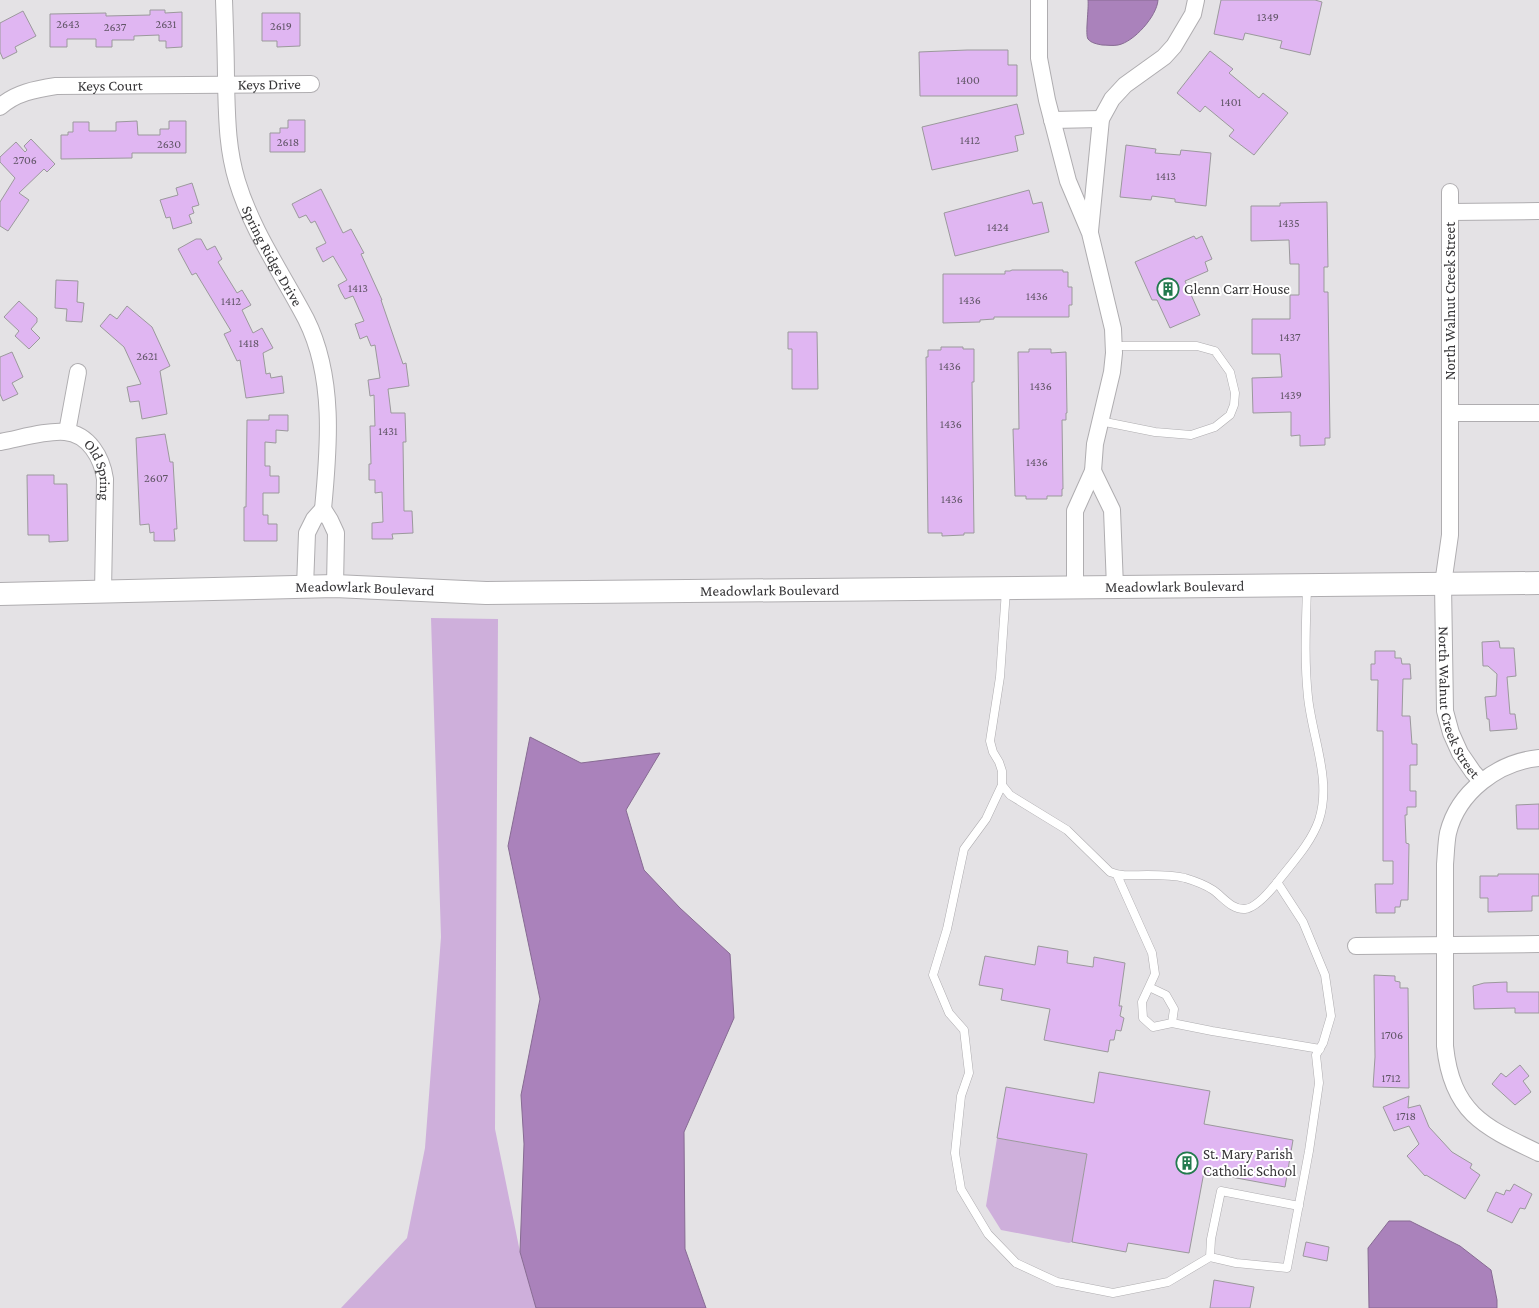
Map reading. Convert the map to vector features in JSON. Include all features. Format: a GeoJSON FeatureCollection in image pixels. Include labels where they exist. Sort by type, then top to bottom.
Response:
{"type":"FeatureCollection","features":[{"type":"Feature","properties":{"kind":"street","name":"Spring Ridge Drive"},"geometry":{"type":"LineString","coordinates":[[224,0],[228,139],[231,161],[243,200],[256,230],[306,320],[322,366],[328,430],[324,509],[336,533],[335,586]]}},
{"type":"Feature","properties":{"kind":"street"},"geometry":{"type":"LineString","coordinates":[[1039,0],[1039,58],[1052,120],[1068,181],[1090,233],[1113,329],[1112,372],[1095,444],[1093,471],[1075,511],[1075,588]]}},
{"type":"Feature","properties":{"kind":"street"},"geometry":{"type":"LineString","coordinates":[[1090,233],[1101,119],[1112,99],[1124,85],[1164,57],[1174,46],[1193,14],[1196,0]]}},
{"type":"Feature","properties":{"kind":"street","name":"Keys Drive"},"geometry":{"type":"LineString","coordinates":[[226,85],[311,84]]}},
{"type":"Feature","properties":{"kind":"street","name":"Keys Court"},"geometry":{"type":"LineString","coordinates":[[0,107],[12,98],[34,89],[56,86],[226,85]]}},
{"type":"Feature","properties":{"kind":"street"},"geometry":{"type":"LineString","coordinates":[[1052,120],[1101,119]]}},
{"type":"Feature","properties":{"kind":"street","name":"North Walnut Creek Street"},"geometry":{"type":"LineString","coordinates":[[1450,192],[1450,534],[1443,584],[1445,711],[1451,733],[1460,753],[1481,782],[1456,812],[1448,832],[1445,864],[1445,1046],[1451,1080],[1463,1102],[1482,1124],[1539,1153]]}},
{"type":"Feature","properties":{"kind":"street"},"geometry":{"type":"LineString","coordinates":[[1450,212],[1539,211]]}},
{"type":"Feature","properties":{"kind":"street"},"geometry":{"type":"LineString","coordinates":[[67,432],[78,372]]}},
{"type":"Feature","properties":{"kind":"street"},"geometry":{"type":"LineString","coordinates":[[1450,413],[1539,413]]}},
{"type":"Feature","properties":{"kind":"street","name":"Old Spring"},"geometry":{"type":"LineString","coordinates":[[0,442],[54,432],[67,432],[80,436],[97,454],[103,467],[105,479],[103,592]]}},
{"type":"Feature","properties":{"kind":"street"},"geometry":{"type":"LineString","coordinates":[[1093,471],[1112,510],[1115,587]]}},
{"type":"Feature","properties":{"kind":"street"},"geometry":{"type":"LineString","coordinates":[[305,587],[307,533],[314,519],[324,509]]}},
{"type":"Feature","properties":{"kind":"street","name":"Meadowlark Boulevard"},"geometry":{"type":"LineString","coordinates":[[0,594],[335,586],[486,593],[1539,583]]}},
{"type":"Feature","properties":{"kind":"street"},"geometry":{"type":"LineString","coordinates":[[1481,782],[1508,766],[1529,759],[1539,758]]}},
{"type":"Feature","properties":{"kind":"street"},"geometry":{"type":"LineString","coordinates":[[1356,946],[1539,944]]}},
{"type":"Feature","properties":{"kind":"lane"},"geometry":{"type":"LineString","coordinates":[[1100,421],[1156,432],[1191,435],[1214,427],[1230,415],[1234,405],[1235,393],[1230,372],[1214,351],[1197,346],[1114,346]]}},
{"type":"Feature","properties":{"kind":"lane"},"geometry":{"type":"LineString","coordinates":[[1002,785],[1010,795],[1067,830],[1110,872],[1117,875],[1178,876],[1197,881],[1213,890],[1233,906],[1247,909],[1254,906],[1277,882],[1310,840],[1319,821],[1322,807],[1323,790],[1320,756],[1308,700],[1305,665],[1307,586]]}},
{"type":"Feature","properties":{"kind":"lane"},"geometry":{"type":"LineString","coordinates":[[1006,588],[1000,677],[990,741],[993,752],[1000,762],[1002,785],[986,819],[964,849],[947,929],[933,975],[949,1013],[964,1030],[969,1074],[961,1096],[954,1153],[961,1189],[988,1234],[1016,1264],[1057,1282],[1113,1293],[1168,1282],[1210,1258],[1236,1263],[1287,1268],[1309,1151],[1319,1083],[1316,1055],[1323,1043],[1331,1016],[1325,975],[1303,922],[1277,882]]}},
{"type":"Feature","properties":{"kind":"lane"},"geometry":{"type":"LineString","coordinates":[[1117,875],[1152,953],[1155,974],[1142,1002],[1143,1018],[1153,1027],[1172,1023],[1212,1032],[1320,1049]]}},
{"type":"Feature","properties":{"kind":"lane"},"geometry":{"type":"LineString","coordinates":[[1149,986],[1166,995],[1174,1009],[1172,1023]]}},
{"type":"Feature","properties":{"kind":"lane"},"geometry":{"type":"LineString","coordinates":[[1210,1258],[1211,1240],[1221,1191],[1299,1206]]}},
{"type":"Feature","properties":{"kind":"shaded area"},"geometry":{"type":"Polygon","coordinates":[[[1088,0],[1158,0],[1154,13],[1144,27],[1131,39],[1118,45],[1102,45],[1096,44],[1087,37],[1088,0]]]}},
{"type":"Feature","properties":{"kind":"shaded area"},"geometry":{"type":"Polygon","coordinates":[[[431,618],[498,619],[495,1129],[520,1252],[536,1308],[341,1308],[407,1238],[425,1148],[441,937],[431,618]]]}},
{"type":"Feature","properties":{"kind":"shaded area"},"geometry":{"type":"Polygon","coordinates":[[[530,737],[581,763],[660,753],[626,810],[644,870],[680,908],[730,954],[734,1018],[684,1132],[685,1249],[706,1308],[536,1308],[520,1252],[524,1144],[521,1095],[540,999],[508,846],[530,737]]]}},
{"type":"Feature","properties":{"kind":"shaded area"},"geometry":{"type":"Polygon","coordinates":[[[997,1138],[1087,1154],[1072,1242],[1001,1230],[986,1206],[997,1138]]]}},
{"type":"Feature","properties":{"kind":"shaded area"},"geometry":{"type":"Polygon","coordinates":[[[1389,1221],[1410,1221],[1460,1246],[1491,1270],[1497,1308],[1369,1308],[1368,1248],[1389,1221]]]}},
{"type":"Feature","properties":{"kind":"building"},"geometry":{"type":"Polygon","coordinates":[[[1221,0],[1315,0],[1322,2],[1310,55],[1280,48],[1282,41],[1245,33],[1243,40],[1214,34],[1221,0]]]}},
{"type":"Feature","properties":{"kind":"building"},"geometry":{"type":"Polygon","coordinates":[[[150,10],[165,10],[165,13],[182,12],[182,47],[166,48],[166,41],[159,41],[159,35],[134,36],[134,40],[112,40],[112,47],[96,47],[96,39],[67,39],[67,47],[50,47],[50,14],[106,13],[106,16],[150,15],[150,10]]]}},
{"type":"Feature","properties":{"kind":"building"},"geometry":{"type":"Polygon","coordinates":[[[23,11],[36,36],[15,47],[17,52],[3,59],[0,52],[0,23],[23,11]]]}},
{"type":"Feature","properties":{"kind":"building"},"geometry":{"type":"Polygon","coordinates":[[[262,13],[300,13],[300,46],[277,47],[277,41],[262,41],[262,13]]]}},
{"type":"Feature","properties":{"kind":"building"},"geometry":{"type":"Polygon","coordinates":[[[1008,50],[1008,65],[1017,65],[1017,96],[920,96],[919,52],[1008,50]]]}},
{"type":"Feature","properties":{"kind":"building"},"geometry":{"type":"Polygon","coordinates":[[[1210,51],[1233,69],[1229,73],[1259,98],[1263,93],[1288,113],[1254,155],[1229,136],[1234,130],[1205,106],[1200,112],[1177,93],[1210,51]]]}},
{"type":"Feature","properties":{"kind":"building"},"geometry":{"type":"Polygon","coordinates":[[[1017,104],[1024,134],[1015,136],[1018,151],[932,170],[922,127],[1017,104]]]}},
{"type":"Feature","properties":{"kind":"building"},"geometry":{"type":"Polygon","coordinates":[[[288,120],[305,120],[305,152],[270,152],[270,133],[280,133],[280,128],[288,128],[288,120]]]}},
{"type":"Feature","properties":{"kind":"building"},"geometry":{"type":"Polygon","coordinates":[[[137,121],[138,135],[160,135],[160,129],[169,129],[169,121],[186,121],[186,153],[132,153],[132,158],[61,159],[61,135],[68,135],[68,132],[73,132],[73,122],[89,122],[89,131],[116,131],[116,122],[137,121]]]}},
{"type":"Feature","properties":{"kind":"building"},"geometry":{"type":"Polygon","coordinates":[[[31,139],[55,164],[47,172],[44,169],[19,193],[29,200],[8,231],[0,226],[0,202],[15,178],[0,162],[0,157],[16,142],[25,152],[27,150],[24,146],[31,139]]]}},
{"type":"Feature","properties":{"kind":"building"},"geometry":{"type":"Polygon","coordinates":[[[1126,145],[1156,149],[1155,153],[1180,155],[1181,150],[1211,153],[1206,206],[1175,202],[1175,199],[1152,196],[1151,200],[1120,197],[1126,145]]]}},
{"type":"Feature","properties":{"kind":"building"},"geometry":{"type":"Polygon","coordinates":[[[192,183],[199,205],[192,207],[194,213],[189,215],[192,223],[173,229],[170,217],[166,218],[160,200],[178,195],[176,188],[192,183]]]}},
{"type":"Feature","properties":{"kind":"building"},"geometry":{"type":"Polygon","coordinates":[[[321,189],[343,233],[351,229],[364,253],[361,254],[382,300],[403,364],[406,363],[409,386],[388,389],[391,413],[405,413],[406,442],[403,442],[404,511],[412,511],[413,533],[392,534],[393,539],[372,539],[372,523],[383,522],[382,492],[375,493],[375,480],[369,480],[369,464],[371,464],[370,426],[375,426],[374,395],[370,396],[368,380],[380,378],[375,345],[371,346],[367,336],[360,339],[355,324],[364,321],[353,296],[345,299],[341,292],[338,285],[347,280],[333,256],[323,262],[316,248],[326,243],[315,221],[311,223],[306,215],[299,218],[292,204],[321,189]]]}},
{"type":"Feature","properties":{"kind":"building"},"geometry":{"type":"Polygon","coordinates":[[[1029,190],[1033,204],[1042,202],[1049,232],[955,256],[944,213],[1029,190]]]}},
{"type":"Feature","properties":{"kind":"building"},"geometry":{"type":"Polygon","coordinates":[[[1327,202],[1328,267],[1324,267],[1324,292],[1328,292],[1330,438],[1325,438],[1325,445],[1300,446],[1300,435],[1291,436],[1291,412],[1253,413],[1252,378],[1282,377],[1280,354],[1252,354],[1252,319],[1290,319],[1290,295],[1299,295],[1299,264],[1290,264],[1289,240],[1251,241],[1251,206],[1280,206],[1280,203],[1327,202]]]}},
{"type":"Feature","properties":{"kind":"building","name":"Glenn Carr House"},"geometry":{"type":"Polygon","coordinates":[[[1194,236],[1196,239],[1202,236],[1212,259],[1205,262],[1208,271],[1185,281],[1200,315],[1170,328],[1157,300],[1152,300],[1135,262],[1194,236]]]}},
{"type":"Feature","properties":{"kind":"building"},"geometry":{"type":"Polygon","coordinates":[[[196,239],[201,239],[207,250],[215,246],[222,259],[218,262],[237,293],[242,290],[251,305],[242,310],[253,333],[262,328],[273,348],[263,353],[266,374],[270,373],[271,378],[282,376],[284,393],[246,398],[240,360],[237,361],[224,334],[231,331],[196,273],[192,275],[178,249],[196,239]]]}},
{"type":"Feature","properties":{"kind":"building"},"geometry":{"type":"Polygon","coordinates":[[[1063,270],[1063,272],[1068,272],[1068,287],[1072,287],[1072,305],[1069,305],[1069,317],[994,317],[994,319],[980,320],[980,322],[943,323],[943,274],[1005,274],[1005,271],[1063,270]]]}},
{"type":"Feature","properties":{"kind":"building"},"geometry":{"type":"Polygon","coordinates":[[[56,280],[78,281],[77,302],[84,303],[82,322],[66,321],[67,309],[55,308],[56,280]]]}},
{"type":"Feature","properties":{"kind":"building"},"geometry":{"type":"Polygon","coordinates":[[[19,301],[37,318],[37,322],[31,329],[40,338],[29,349],[15,336],[19,331],[4,317],[19,301]]]}},
{"type":"Feature","properties":{"kind":"building"},"geometry":{"type":"Polygon","coordinates":[[[127,306],[152,327],[170,366],[160,371],[167,414],[142,419],[139,401],[130,402],[127,387],[141,384],[124,347],[100,326],[110,314],[117,319],[127,306]]]}},
{"type":"Feature","properties":{"kind":"building"},"geometry":{"type":"Polygon","coordinates":[[[788,332],[817,332],[818,389],[792,389],[792,349],[788,349],[788,332]]]}},
{"type":"Feature","properties":{"kind":"building"},"geometry":{"type":"Polygon","coordinates":[[[941,347],[974,349],[974,382],[972,382],[974,533],[964,533],[964,535],[942,536],[942,533],[928,533],[926,357],[928,357],[928,350],[941,350],[941,347]]]}},
{"type":"Feature","properties":{"kind":"building"},"geometry":{"type":"Polygon","coordinates":[[[1029,349],[1051,349],[1051,353],[1066,352],[1067,413],[1066,420],[1062,420],[1063,489],[1062,496],[1047,496],[1047,499],[1026,499],[1026,496],[1015,496],[1013,429],[1019,429],[1018,352],[1029,352],[1029,349]]]}},
{"type":"Feature","properties":{"kind":"building"},"geometry":{"type":"Polygon","coordinates":[[[12,352],[23,377],[12,383],[18,394],[3,401],[0,394],[0,357],[12,352]]]}},
{"type":"Feature","properties":{"kind":"building"},"geometry":{"type":"Polygon","coordinates":[[[269,415],[288,415],[288,431],[276,430],[276,443],[265,442],[265,466],[270,466],[270,476],[279,476],[279,493],[263,493],[263,515],[268,515],[268,524],[277,524],[277,541],[244,541],[247,420],[269,420],[269,415]]]}},
{"type":"Feature","properties":{"kind":"building"},"geometry":{"type":"Polygon","coordinates":[[[165,434],[170,462],[173,462],[177,529],[174,529],[175,541],[154,541],[154,532],[150,533],[149,524],[140,525],[136,438],[165,434]]]}},
{"type":"Feature","properties":{"kind":"building"},"geometry":{"type":"Polygon","coordinates":[[[27,475],[54,475],[54,484],[67,484],[68,541],[49,542],[49,535],[28,535],[27,475]]]}},
{"type":"Feature","properties":{"kind":"building"},"geometry":{"type":"Polygon","coordinates":[[[1499,641],[1500,648],[1514,648],[1516,676],[1507,677],[1510,714],[1515,714],[1517,729],[1490,731],[1485,697],[1496,696],[1497,674],[1488,666],[1483,666],[1482,642],[1499,641]]]}},
{"type":"Feature","properties":{"kind":"building"},"geometry":{"type":"Polygon","coordinates":[[[1375,651],[1395,651],[1395,658],[1401,658],[1402,664],[1410,664],[1411,679],[1403,679],[1402,716],[1410,716],[1412,744],[1417,744],[1417,765],[1410,765],[1410,791],[1416,791],[1416,807],[1407,807],[1407,815],[1405,815],[1406,843],[1409,844],[1408,900],[1401,900],[1400,907],[1395,907],[1395,913],[1376,913],[1375,884],[1393,884],[1393,861],[1383,861],[1383,731],[1377,731],[1378,680],[1371,680],[1371,664],[1375,664],[1375,651]]]}},
{"type":"Feature","properties":{"kind":"building"},"geometry":{"type":"Polygon","coordinates":[[[1539,804],[1539,829],[1517,829],[1516,805],[1539,804]]]}},
{"type":"Feature","properties":{"kind":"building"},"geometry":{"type":"Polygon","coordinates":[[[1498,874],[1539,874],[1539,896],[1532,896],[1532,911],[1488,912],[1488,898],[1480,898],[1480,876],[1498,876],[1498,874]]]}},
{"type":"Feature","properties":{"kind":"building"},"geometry":{"type":"Polygon","coordinates":[[[1038,946],[1068,951],[1067,963],[1093,967],[1094,957],[1125,963],[1119,1006],[1122,1006],[1120,1016],[1124,1018],[1121,1031],[1116,1030],[1114,1040],[1110,1040],[1108,1052],[1044,1040],[1050,1009],[1001,1000],[1003,989],[979,985],[985,956],[1035,965],[1038,946]]]}},
{"type":"Feature","properties":{"kind":"building"},"geometry":{"type":"Polygon","coordinates":[[[1374,975],[1395,976],[1395,981],[1400,982],[1400,988],[1408,988],[1409,1088],[1373,1087],[1375,1057],[1374,975]]]}},
{"type":"Feature","properties":{"kind":"building"},"geometry":{"type":"Polygon","coordinates":[[[1507,982],[1507,992],[1539,992],[1539,1013],[1515,1013],[1515,1008],[1474,1009],[1473,986],[1484,983],[1507,982]]]}},
{"type":"Feature","properties":{"kind":"building"},"geometry":{"type":"Polygon","coordinates":[[[1520,1065],[1529,1076],[1523,1081],[1531,1092],[1515,1105],[1492,1084],[1501,1073],[1506,1077],[1520,1065]]]}},
{"type":"Feature","properties":{"kind":"building","name":"St. Mary Parish Catholic School"},"geometry":{"type":"Polygon","coordinates":[[[1099,1072],[1210,1091],[1204,1124],[1293,1140],[1285,1187],[1204,1172],[1189,1253],[1128,1243],[1126,1252],[1072,1242],[1087,1154],[997,1138],[1006,1087],[1094,1103],[1099,1072]]]}},
{"type":"Feature","properties":{"kind":"building"},"geometry":{"type":"Polygon","coordinates":[[[1409,1096],[1408,1108],[1420,1105],[1429,1127],[1452,1152],[1472,1164],[1470,1168],[1480,1175],[1465,1199],[1425,1176],[1407,1156],[1419,1144],[1409,1126],[1394,1131],[1383,1107],[1409,1096]]]}},
{"type":"Feature","properties":{"kind":"building"},"geometry":{"type":"Polygon","coordinates":[[[1514,1184],[1532,1194],[1525,1209],[1520,1208],[1512,1223],[1487,1211],[1496,1192],[1504,1195],[1506,1190],[1510,1191],[1514,1184]]]}},
{"type":"Feature","properties":{"kind":"building"},"geometry":{"type":"Polygon","coordinates":[[[1306,1242],[1329,1247],[1327,1261],[1303,1256],[1306,1242]]]}},
{"type":"Feature","properties":{"kind":"building"},"geometry":{"type":"Polygon","coordinates":[[[1214,1280],[1254,1287],[1250,1308],[1210,1308],[1214,1280]]]}},
{"type":"Feature","properties":{"kind":"place","name":"Glenn Carr House"},"geometry":{"type":"Point","coordinates":[1168,289]}},
{"type":"Feature","properties":{"kind":"place","name":"St. Mary Parish Catholic School"},"geometry":{"type":"Point","coordinates":[1187,1163]}}]}
